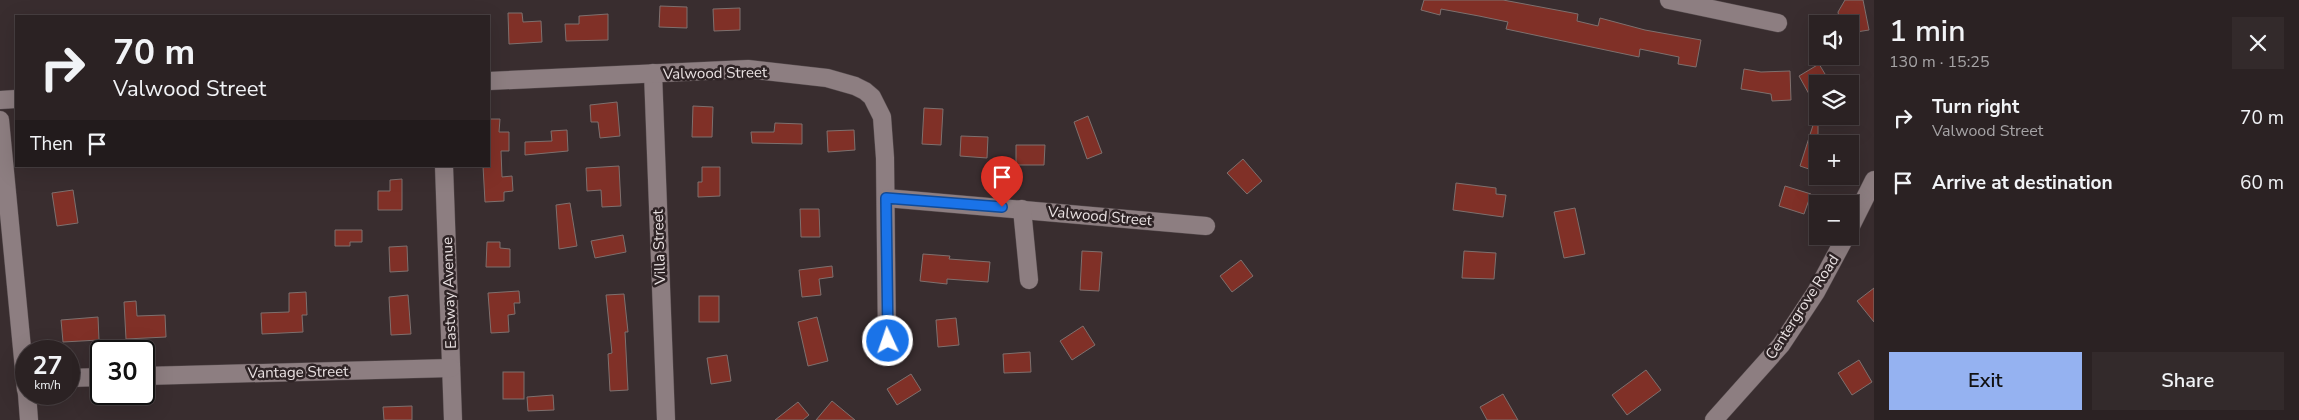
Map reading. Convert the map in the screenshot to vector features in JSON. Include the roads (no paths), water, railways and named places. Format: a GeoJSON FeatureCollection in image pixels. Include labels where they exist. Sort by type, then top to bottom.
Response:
{"type":"FeatureCollection","features":[{"type":"Feature","properties":{"kind":"street"},"geometry":{"type":"LineString","coordinates":[[1669,0],[1778,23]]}},
{"type":"Feature","properties":{"kind":"street","name":"Valwood Street"},"geometry":{"type":"LineString","coordinates":[[490,81],[748,69],[827,78],[860,88],[872,98],[882,117],[886,158],[886,198],[1206,226]]}},
{"type":"Feature","properties":{"kind":"street","name":"Villa Street"},"geometry":{"type":"LineString","coordinates":[[653,73],[666,420]]}},
{"type":"Feature","properties":{"kind":"street"},"geometry":{"type":"LineString","coordinates":[[0,100],[15,99]]}},
{"type":"Feature","properties":{"kind":"street"},"geometry":{"type":"LineString","coordinates":[[0,120],[22,340]]}},
{"type":"Feature","properties":{"kind":"street","name":"Eastway Avenue"},"geometry":{"type":"LineString","coordinates":[[444,167],[453,420]]}},
{"type":"Feature","properties":{"kind":"street"},"geometry":{"type":"LineString","coordinates":[[1859,210],[1874,180]]}},
{"type":"Feature","properties":{"kind":"street"},"geometry":{"type":"LineString","coordinates":[[886,198],[888,341]]}},
{"type":"Feature","properties":{"kind":"street"},"geometry":{"type":"LineString","coordinates":[[1022,209],[1029,280]]}},
{"type":"Feature","properties":{"kind":"street","name":"Centergrove Road"},"geometry":{"type":"LineString","coordinates":[[1714,420],[1747,386],[1781,345],[1816,292],[1841,245]]}},
{"type":"Feature","properties":{"kind":"street","name":"Vantage Street"},"geometry":{"type":"LineString","coordinates":[[155,376],[451,368]]}},
{"type":"Feature","properties":{"kind":"street"},"geometry":{"type":"LineString","coordinates":[[28,405],[29,420]]}}]}
